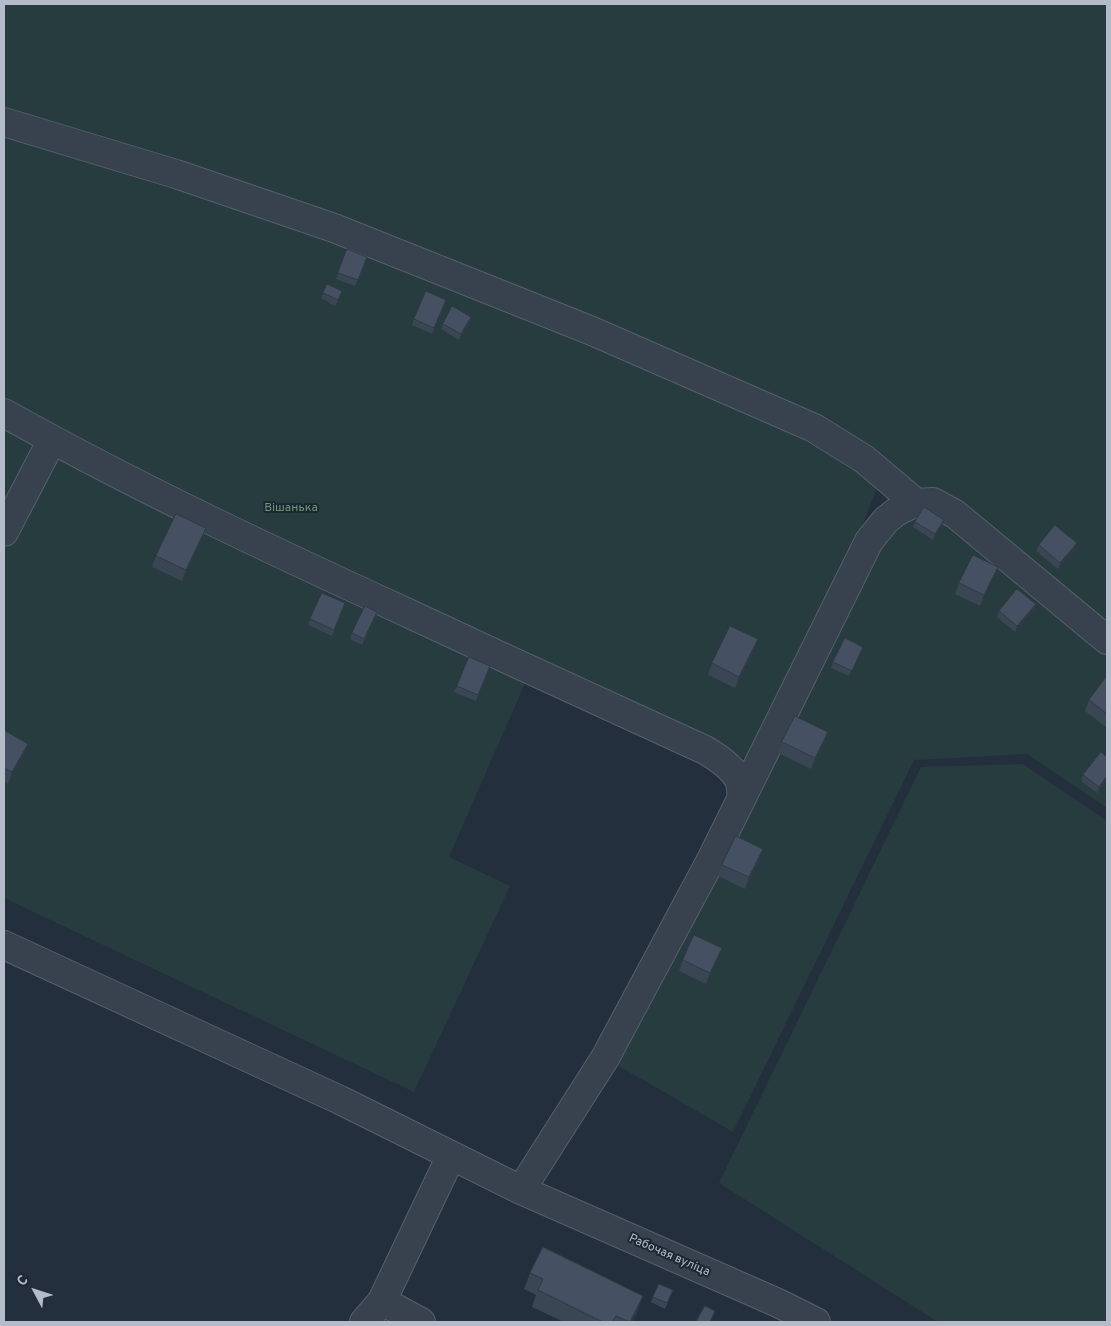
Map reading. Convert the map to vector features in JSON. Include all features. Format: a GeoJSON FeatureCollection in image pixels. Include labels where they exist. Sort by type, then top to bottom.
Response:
{"type":"FeatureCollection","features":[{"type":"Feature","properties":{"kind":"street"},"geometry":{"type":"LineString","coordinates":[[4,122],[176,174],[334,228],[592,331],[814,428],[864,459],[916,503]]}},
{"type":"Feature","properties":{"kind":"street"},"geometry":{"type":"LineString","coordinates":[[4,413],[52,440],[305,566],[705,750],[720,759],[730,769],[739,782],[742,798]]}},
{"type":"Feature","properties":{"kind":"street"},"geometry":{"type":"LineString","coordinates":[[4,532],[52,440]]}},
{"type":"Feature","properties":{"kind":"street"},"geometry":{"type":"LineString","coordinates":[[520,1190],[605,1058],[712,858],[869,541],[886,520],[896,512],[916,503],[933,502],[955,514],[1107,640]]}},
{"type":"Feature","properties":{"kind":"street","name":"Рабочая вуліца"},"geometry":{"type":"LineString","coordinates":[[4,945],[340,1100],[520,1190],[778,1303],[816,1322]]}},
{"type":"Feature","properties":{"kind":"street"},"geometry":{"type":"LineString","coordinates":[[364,1322],[382,1301],[451,1156]]}},
{"type":"Feature","properties":{"kind":"street"},"geometry":{"type":"LineString","coordinates":[[382,1301],[421,1322]]}},
{"type":"Feature","properties":{"kind":"green space","name":"Вішанька"},"geometry":{"type":"Polygon","coordinates":[[[4,4],[1107,4],[1107,808],[1027,754],[914,760],[733,1132],[612,1062],[874,544],[901,515],[888,460],[864,521],[746,759],[534,663],[449,857],[510,886],[414,1092],[4,898],[4,4]]]}},
{"type":"Feature","properties":{"kind":"green space"},"geometry":{"type":"Polygon","coordinates":[[[1023,764],[1107,821],[1107,1322],[938,1322],[719,1183],[921,767],[1023,764]]]}},
{"type":"Feature","properties":{"kind":"building"},"geometry":{"type":"Polygon","coordinates":[[[347,249],[367,257],[358,280],[338,273],[347,249]]]}},
{"type":"Feature","properties":{"kind":"building"},"geometry":{"type":"Polygon","coordinates":[[[327,284],[342,291],[338,300],[323,293],[327,284]]]}},
{"type":"Feature","properties":{"kind":"building"},"geometry":{"type":"Polygon","coordinates":[[[426,291],[446,300],[434,328],[414,319],[426,291]]]}},
{"type":"Feature","properties":{"kind":"building"},"geometry":{"type":"Polygon","coordinates":[[[452,306],[471,317],[461,334],[443,324],[452,306]]]}},
{"type":"Feature","properties":{"kind":"building"},"geometry":{"type":"Polygon","coordinates":[[[924,507],[944,520],[935,534],[915,522],[924,507]]]}},
{"type":"Feature","properties":{"kind":"building"},"geometry":{"type":"Polygon","coordinates":[[[176,514],[206,528],[186,570],[156,556],[176,514]]]}},
{"type":"Feature","properties":{"kind":"building"},"geometry":{"type":"Polygon","coordinates":[[[1055,525],[1077,543],[1060,563],[1039,545],[1055,525]]]}},
{"type":"Feature","properties":{"kind":"building"},"geometry":{"type":"Polygon","coordinates":[[[973,555],[998,567],[984,595],[959,583],[973,555]]]}},
{"type":"Feature","properties":{"kind":"building"},"geometry":{"type":"Polygon","coordinates":[[[1017,589],[1036,604],[1017,626],[999,611],[1017,589]]]}},
{"type":"Feature","properties":{"kind":"building"},"geometry":{"type":"Polygon","coordinates":[[[322,593],[345,603],[334,630],[310,619],[322,593]]]}},
{"type":"Feature","properties":{"kind":"building"},"geometry":{"type":"Polygon","coordinates":[[[365,606],[377,612],[364,639],[352,633],[365,606]]]}},
{"type":"Feature","properties":{"kind":"building"},"geometry":{"type":"Polygon","coordinates":[[[730,626],[758,639],[739,677],[712,663],[730,626]]]}},
{"type":"Feature","properties":{"kind":"building"},"geometry":{"type":"Polygon","coordinates":[[[845,638],[863,647],[852,671],[833,662],[845,638]]]}},
{"type":"Feature","properties":{"kind":"building"},"geometry":{"type":"Polygon","coordinates":[[[469,657],[490,666],[478,695],[457,686],[469,657]]]}},
{"type":"Feature","properties":{"kind":"building"},"geometry":{"type":"Polygon","coordinates":[[[1107,676],[1107,714],[1089,700],[1107,676]]]}},
{"type":"Feature","properties":{"kind":"building"},"geometry":{"type":"Polygon","coordinates":[[[795,716],[828,732],[815,758],[782,742],[795,716]]]}},
{"type":"Feature","properties":{"kind":"building"},"geometry":{"type":"Polygon","coordinates":[[[4,730],[28,744],[12,772],[4,768],[4,730]]]}},
{"type":"Feature","properties":{"kind":"building"},"geometry":{"type":"Polygon","coordinates":[[[1101,752],[1107,757],[1107,776],[1099,787],[1083,775],[1101,752]]]}},
{"type":"Feature","properties":{"kind":"building"},"geometry":{"type":"Polygon","coordinates":[[[736,836],[763,849],[749,877],[722,865],[736,836]]]}},
{"type":"Feature","properties":{"kind":"building"},"geometry":{"type":"Polygon","coordinates":[[[694,935],[722,948],[710,973],[683,960],[694,935]]]}},
{"type":"Feature","properties":{"kind":"building"},"geometry":{"type":"Polygon","coordinates":[[[543,1247],[643,1296],[630,1322],[616,1316],[612,1322],[603,1322],[538,1290],[543,1279],[530,1273],[543,1247]]]}},
{"type":"Feature","properties":{"kind":"building"},"geometry":{"type":"Polygon","coordinates":[[[659,1284],[673,1290],[667,1303],[653,1297],[659,1284]]]}},
{"type":"Feature","properties":{"kind":"building"},"geometry":{"type":"Polygon","coordinates":[[[705,1306],[715,1311],[710,1322],[696,1322],[705,1306]]]}}]}
